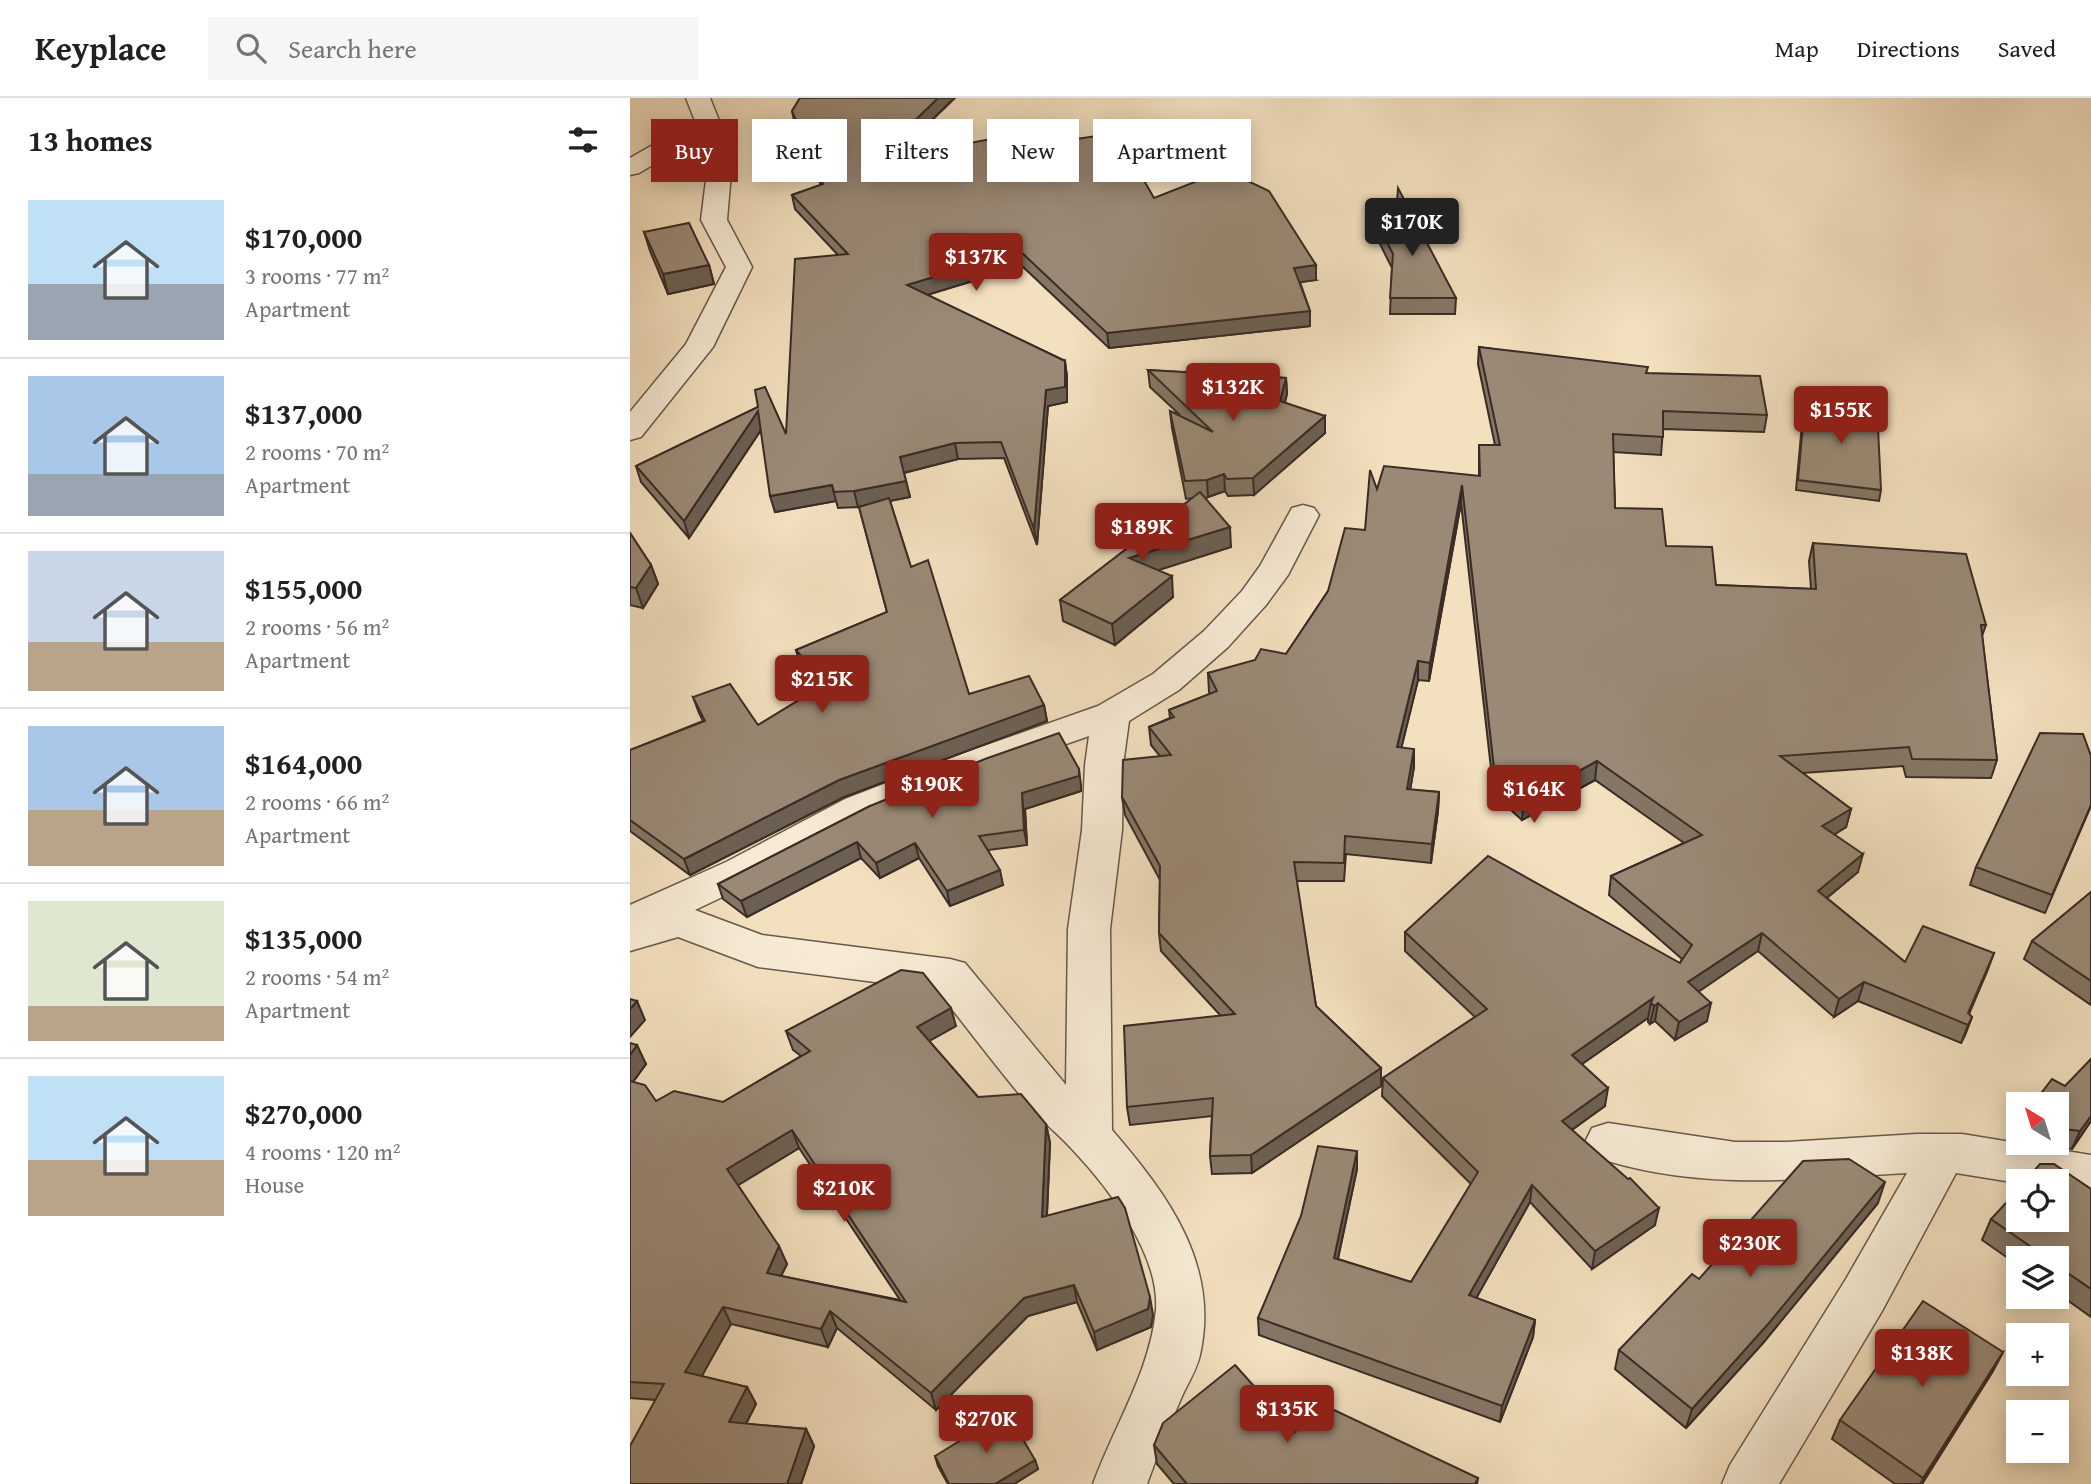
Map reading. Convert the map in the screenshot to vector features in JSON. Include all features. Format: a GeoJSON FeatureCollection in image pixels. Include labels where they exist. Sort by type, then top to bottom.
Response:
{"type":"FeatureCollection","features":[{"type":"Feature","properties":{"kind":"street"},"geometry":{"type":"LineString","coordinates":[[630,168],[703,110],[719,172],[714,220],[740,267],[699,347],[630,431]]}},
{"type":"Feature","properties":{"kind":"street"},"geometry":{"type":"LineString","coordinates":[[630,923],[740,872],[859,809],[974,763],[1111,715],[1166,682],[1216,639],[1254,598],[1276,568],[1303,514]]}},
{"type":"Feature","properties":{"kind":"street"},"geometry":{"type":"LineString","coordinates":[[1089,1136],[1089,929],[1111,715]]}},
{"type":"Feature","properties":{"kind":"street"},"geometry":{"type":"LineString","coordinates":[[630,934],[680,921],[758,951],[950,975],[1047,1095],[1089,1136],[1128,1182],[1152,1219],[1176,1271],[1181,1307],[1174,1357],[1120,1484]]}},
{"type":"Feature","properties":{"kind":"street"},"geometry":{"type":"LineString","coordinates":[[1608,1142],[1669,1154],[1737,1162],[1943,1153],[1979,1156],[2091,1175]]}},
{"type":"Feature","properties":{"kind":"street"},"geometry":{"type":"LineString","coordinates":[[1749,1484],[1864,1295],[1943,1153]]}},
{"type":"Feature","properties":{"kind":"building"},"geometry":{"type":"Polygon","coordinates":[[[800,98],[938,98],[916,119],[861,119],[861,182],[973,182],[973,142],[987,140],[987,182],[1079,182],[1079,139],[1093,137],[1093,182],[1145,182],[1154,198],[1195,182],[1250,182],[1269,191],[1316,265],[1294,268],[1310,311],[1107,333],[1020,251],[907,285],[1065,361],[1065,387],[1046,390],[1034,529],[1001,442],[955,443],[900,457],[906,481],[854,491],[834,492],[832,485],[770,496],[758,411],[684,521],[636,466],[758,407],[755,390],[765,387],[786,434],[795,259],[848,254],[792,195],[823,184],[822,182],[847,182],[847,119],[795,119],[792,111],[800,98]]]}},
{"type":"Feature","properties":{"kind":"building"},"geometry":{"type":"Polygon","coordinates":[[[1398,188],[1456,298],[1390,298],[1393,254],[1375,219],[1396,217],[1398,188]]]}},
{"type":"Feature","properties":{"kind":"building"},"geometry":{"type":"Polygon","coordinates":[[[689,223],[709,265],[663,274],[644,232],[689,223]]]}},
{"type":"Feature","properties":{"kind":"building"},"geometry":{"type":"Polygon","coordinates":[[[1479,347],[1648,367],[1646,373],[1760,376],[1767,415],[1663,411],[1663,437],[1613,434],[1615,508],[1662,509],[1666,546],[1712,547],[1716,585],[1816,589],[1813,543],[1966,554],[1986,625],[1981,625],[1997,760],[1912,759],[1909,747],[1780,756],[1851,809],[1822,826],[1863,854],[1818,891],[1905,962],[1923,926],[1994,953],[1968,1013],[1972,1017],[1968,1025],[1864,982],[1839,999],[1762,933],[1688,982],[1711,1003],[1679,1022],[1658,1003],[1654,1006],[1651,1003],[1653,998],[1572,1055],[1608,1088],[1562,1121],[1630,1178],[1659,1208],[1595,1251],[1532,1185],[1469,1295],[1535,1320],[1502,1406],[1258,1318],[1301,1216],[1318,1146],[1357,1151],[1334,1258],[1411,1282],[1478,1172],[1383,1078],[1487,1009],[1405,932],[1488,856],[1680,963],[1692,945],[1611,876],[1702,835],[1597,761],[1524,801],[1495,777],[1462,485],[1430,663],[1418,661],[1397,747],[1414,749],[1407,789],[1439,792],[1432,844],[1345,836],[1344,863],[1294,862],[1316,1006],[1381,1068],[1251,1155],[1210,1156],[1213,1098],[1127,1107],[1124,1026],[1235,1014],[1159,933],[1160,866],[1122,797],[1123,760],[1171,755],[1149,727],[1174,717],[1169,710],[1217,691],[1208,673],[1255,660],[1261,649],[1286,654],[1328,591],[1345,528],[1365,530],[1370,470],[1377,489],[1384,466],[1480,476],[1479,445],[1500,445],[1479,347]]]}},
{"type":"Feature","properties":{"kind":"building"},"geometry":{"type":"Polygon","coordinates":[[[1148,370],[1286,378],[1280,401],[1325,416],[1253,478],[1227,479],[1224,474],[1207,480],[1185,481],[1170,411],[1213,432],[1148,370]]]}},
{"type":"Feature","properties":{"kind":"building"},"geometry":{"type":"Polygon","coordinates":[[[1805,403],[1877,407],[1881,490],[1798,480],[1805,403]]]}},
{"type":"Feature","properties":{"kind":"building"},"geometry":{"type":"Polygon","coordinates":[[[1200,492],[1230,527],[1129,558],[1172,576],[1112,624],[1060,600],[1200,492]]]}},
{"type":"Feature","properties":{"kind":"building"},"geometry":{"type":"Polygon","coordinates":[[[889,498],[911,567],[928,560],[969,694],[1029,676],[1044,705],[839,780],[684,859],[630,820],[630,750],[705,721],[693,697],[730,684],[758,725],[825,684],[796,650],[887,612],[859,507],[889,498]]]}},
{"type":"Feature","properties":{"kind":"building"},"geometry":{"type":"Polygon","coordinates":[[[630,533],[651,565],[636,588],[630,587],[630,533]]]}},
{"type":"Feature","properties":{"kind":"building"},"geometry":{"type":"Polygon","coordinates":[[[1059,733],[1079,769],[1079,776],[1022,793],[1024,830],[979,836],[1000,870],[947,891],[915,843],[876,863],[857,842],[741,901],[718,884],[870,806],[985,759],[1059,733]]]}},
{"type":"Feature","properties":{"kind":"building"},"geometry":{"type":"Polygon","coordinates":[[[2040,733],[2083,734],[2091,756],[2091,805],[2052,895],[1976,867],[2040,733]]]}},
{"type":"Feature","properties":{"kind":"building"},"geometry":{"type":"Polygon","coordinates":[[[2091,892],[2091,981],[2032,941],[2091,892]]]}},
{"type":"Feature","properties":{"kind":"building"},"geometry":{"type":"Polygon","coordinates":[[[901,970],[923,973],[951,1008],[917,1027],[978,1097],[1021,1094],[1046,1124],[1042,1217],[1118,1197],[1125,1208],[1150,1297],[1148,1309],[1094,1332],[1074,1285],[1024,1298],[931,1393],[830,1311],[821,1329],[723,1307],[685,1372],[747,1387],[729,1422],[806,1429],[787,1484],[630,1484],[630,1446],[664,1384],[630,1382],[630,1081],[645,1085],[656,1101],[674,1091],[723,1102],[810,1051],[786,1031],[901,970]],[[792,1130],[727,1169],[779,1246],[767,1273],[906,1302],[792,1130]]]}},
{"type":"Feature","properties":{"kind":"building"},"geometry":{"type":"Polygon","coordinates":[[[630,999],[637,1001],[630,1009],[630,999]]]}},
{"type":"Feature","properties":{"kind":"building"},"geometry":{"type":"Polygon","coordinates":[[[630,1043],[637,1045],[630,1055],[630,1043]]]}},
{"type":"Feature","properties":{"kind":"building"},"geometry":{"type":"Polygon","coordinates":[[[2091,1059],[2091,1116],[2080,1131],[2069,1130],[2069,1092],[2042,1092],[2052,1079],[2065,1086],[2091,1059]]]}},
{"type":"Feature","properties":{"kind":"building"},"geometry":{"type":"Polygon","coordinates":[[[1849,1159],[1885,1182],[1769,1323],[1692,1409],[1619,1350],[1692,1274],[1699,1279],[1803,1161],[1849,1159]]]}},
{"type":"Feature","properties":{"kind":"building"},"geometry":{"type":"Polygon","coordinates":[[[2040,1164],[2054,1164],[2061,1169],[2036,1169],[2040,1164]]]}},
{"type":"Feature","properties":{"kind":"building"},"geometry":{"type":"Polygon","coordinates":[[[2069,1174],[2091,1189],[2091,1289],[2069,1274],[2069,1246],[2030,1246],[2010,1232],[2069,1232],[2069,1174]]]}},
{"type":"Feature","properties":{"kind":"building"},"geometry":{"type":"Polygon","coordinates":[[[2006,1203],[2006,1229],[1991,1219],[2006,1203]]]}},
{"type":"Feature","properties":{"kind":"building"},"geometry":{"type":"Polygon","coordinates":[[[1923,1301],[2003,1352],[1923,1478],[1840,1420],[1923,1301]]]}},
{"type":"Feature","properties":{"kind":"building"},"geometry":{"type":"Polygon","coordinates":[[[1235,1365],[1295,1432],[1313,1400],[1478,1478],[1475,1484],[1187,1484],[1154,1445],[1163,1423],[1235,1365]]]}},
{"type":"Feature","properties":{"kind":"building"},"geometry":{"type":"Polygon","coordinates":[[[1007,1412],[1035,1460],[995,1484],[949,1484],[935,1456],[1007,1412]]]}}]}
